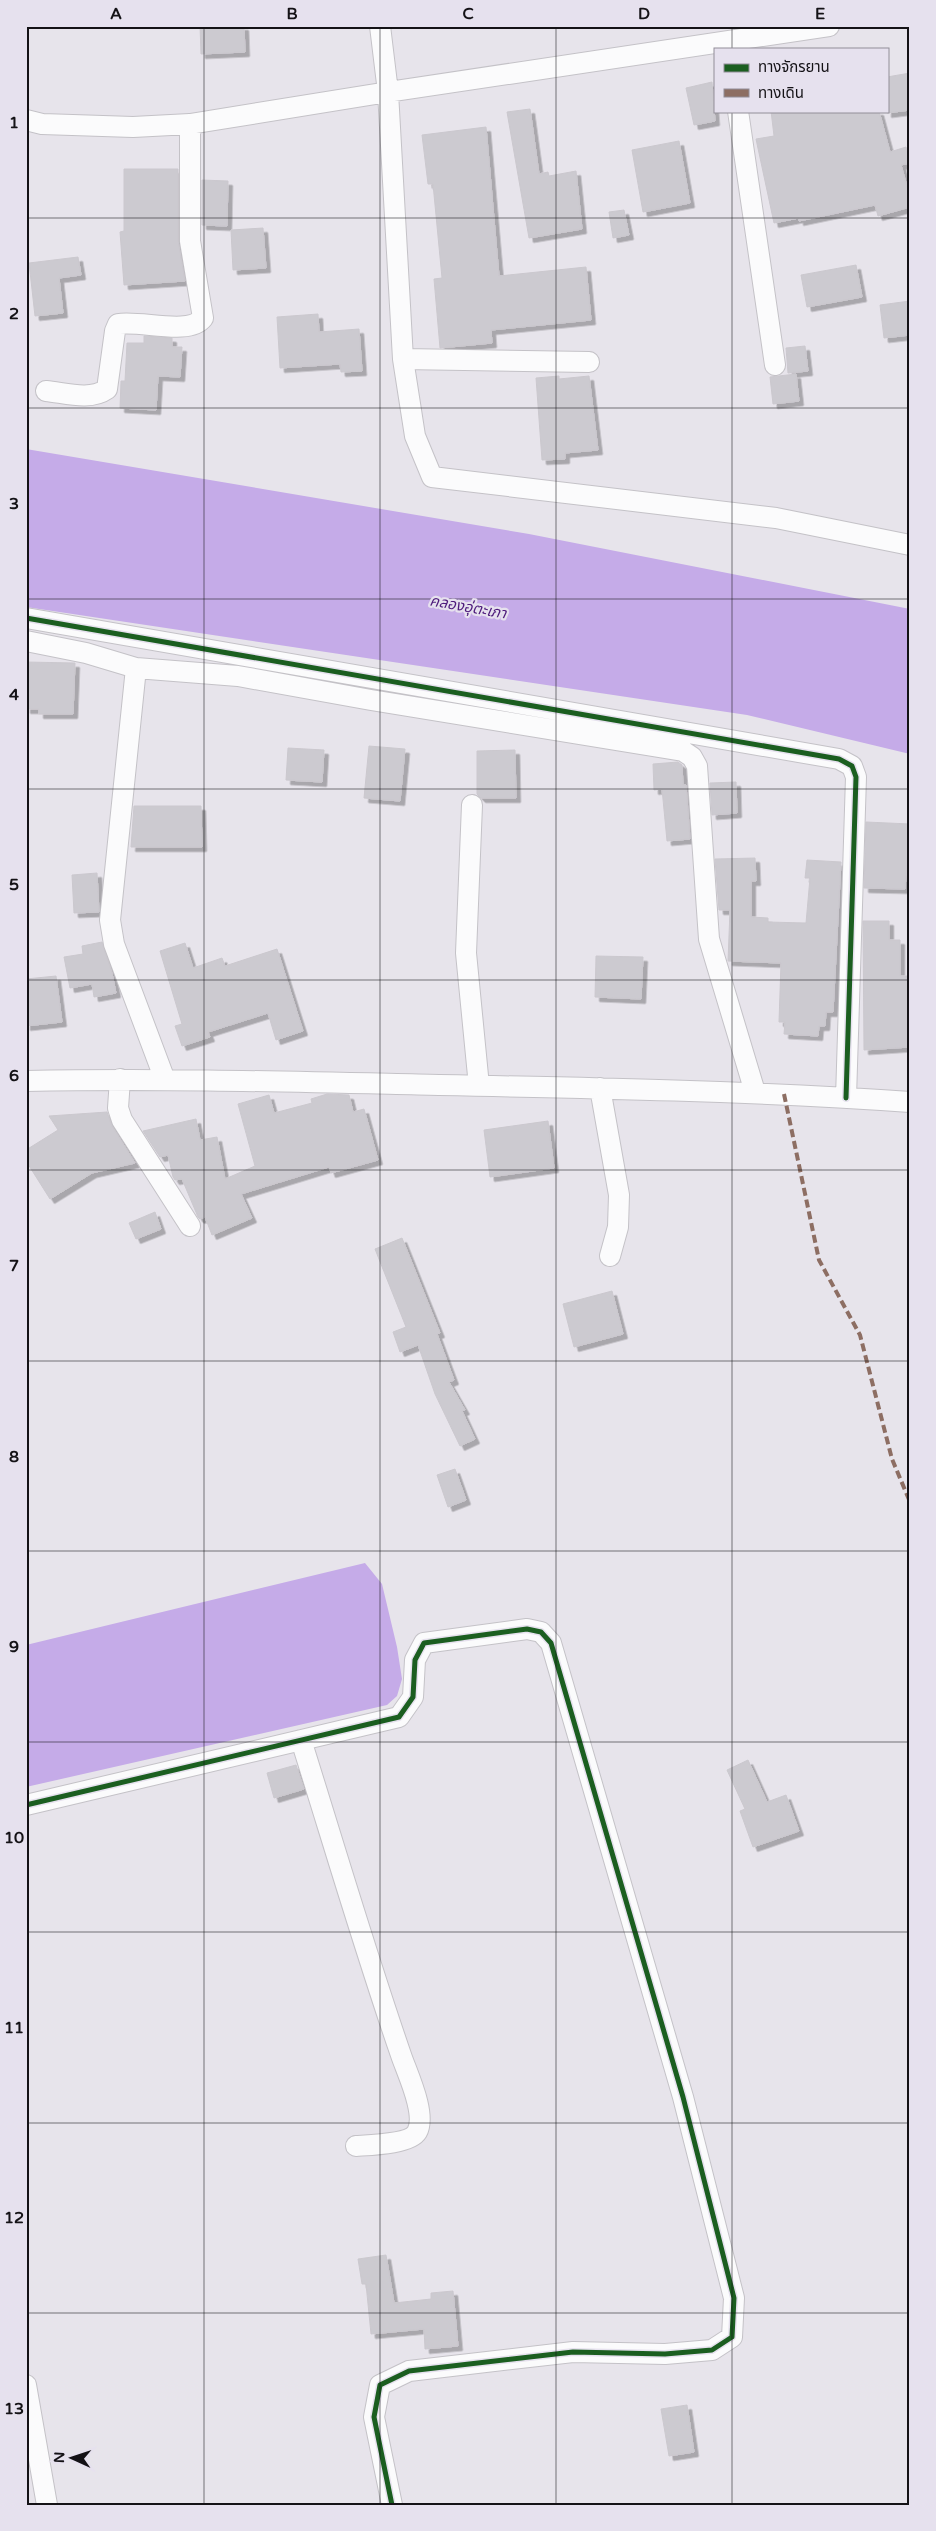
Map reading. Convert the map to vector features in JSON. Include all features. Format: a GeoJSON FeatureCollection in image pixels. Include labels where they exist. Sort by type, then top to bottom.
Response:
{"type":"FeatureCollection","features":[{"type":"Feature","properties":{"kind":"street"},"geometry":{"type":"LineString","coordinates":[[380,26],[388,92],[403,359],[414,436],[432,477],[776,518],[910,546]]}},
{"type":"Feature","properties":{"kind":"street"},"geometry":{"type":"LineString","coordinates":[[26,120],[42,124],[124,127],[190,124],[716,40],[829,26]]}},
{"type":"Feature","properties":{"kind":"street"},"geometry":{"type":"LineString","coordinates":[[738,112],[775,365]]}},
{"type":"Feature","properties":{"kind":"street"},"geometry":{"type":"LineString","coordinates":[[46,391],[85,396],[99,394],[108,389],[115,331],[118,324],[129,322],[188,327],[199,323],[203,318],[190,241],[190,124]]}},
{"type":"Feature","properties":{"kind":"street"},"geometry":{"type":"LineString","coordinates":[[403,359],[589,362]]}},
{"type":"Feature","properties":{"kind":"street"},"geometry":{"type":"LineString","coordinates":[[26,618],[839,759],[852,766],[856,777],[846,1098]]}},
{"type":"Feature","properties":{"kind":"street"},"geometry":{"type":"LineString","coordinates":[[26,641],[86,653],[136,668],[238,676],[683,751],[692,757],[698,766],[709,939],[755,1092]]}},
{"type":"Feature","properties":{"kind":"street"},"geometry":{"type":"LineString","coordinates":[[136,668],[110,920],[114,944],[165,1080]]}},
{"type":"Feature","properties":{"kind":"street"},"geometry":{"type":"LineString","coordinates":[[472,805],[466,953],[480,1086]]}},
{"type":"Feature","properties":{"kind":"street"},"geometry":{"type":"LineString","coordinates":[[26,1081],[120,1079],[600,1088],[755,1092],[910,1102]]}},
{"type":"Feature","properties":{"kind":"street"},"geometry":{"type":"LineString","coordinates":[[120,1079],[118,1108],[122,1120],[190,1226]]}},
{"type":"Feature","properties":{"kind":"street"},"geometry":{"type":"LineString","coordinates":[[600,1088],[620,1195],[618,1227],[610,1256]]}},
{"type":"Feature","properties":{"kind":"street"},"geometry":{"type":"LineString","coordinates":[[26,1805],[399,1717],[413,1697],[416,1660],[424,1643],[527,1629],[541,1632],[551,1643],[683,2096],[734,2298],[732,2337],[712,2350],[665,2354],[573,2352],[409,2371],[380,2385],[374,2417],[392,2505]]}},
{"type":"Feature","properties":{"kind":"street"},"geometry":{"type":"LineString","coordinates":[[301,1740],[383,2003],[418,2104],[419,2126],[416,2134],[409,2138],[389,2143],[356,2146]]}},
{"type":"Feature","properties":{"kind":"street"},"geometry":{"type":"LineString","coordinates":[[26,2385],[47,2505]]}},
{"type":"Feature","properties":{"kind":"water","name":"คลองอุ่ตะเภา"},"geometry":{"type":"Polygon","coordinates":[[[26,449],[529,534],[910,609],[910,754],[747,715],[26,607],[26,449]]]}},
{"type":"Feature","properties":{"kind":"water"},"geometry":{"type":"Polygon","coordinates":[[[365,1563],[382,1584],[397,1647],[402,1679],[397,1696],[387,1705],[26,1787],[26,1645],[365,1563]]]}},
{"type":"Feature","properties":{"kind":"building"},"geometry":{"type":"Polygon","coordinates":[[[200,26],[244,26],[245,52],[201,54],[200,26]]]}},
{"type":"Feature","properties":{"kind":"building"},"geometry":{"type":"Polygon","coordinates":[[[910,73],[910,110],[887,113],[888,77],[910,73]]]}},
{"type":"Feature","properties":{"kind":"building"},"geometry":{"type":"Polygon","coordinates":[[[712,82],[715,121],[694,125],[686,88],[712,82]]]}},
{"type":"Feature","properties":{"kind":"building"},"geometry":{"type":"Polygon","coordinates":[[[530,109],[539,174],[548,172],[549,176],[576,171],[582,229],[529,238],[507,112],[530,109]]]}},
{"type":"Feature","properties":{"kind":"building"},"geometry":{"type":"Polygon","coordinates":[[[771,112],[879,112],[890,152],[906,147],[910,163],[901,165],[910,197],[910,207],[878,216],[875,205],[799,221],[799,218],[774,223],[756,139],[774,136],[771,112]]]}},
{"type":"Feature","properties":{"kind":"building"},"geometry":{"type":"Polygon","coordinates":[[[486,127],[499,276],[586,267],[591,320],[491,330],[492,343],[440,348],[434,279],[442,278],[433,184],[428,184],[422,135],[486,127]]]}},
{"type":"Feature","properties":{"kind":"building"},"geometry":{"type":"Polygon","coordinates":[[[679,141],[690,203],[643,212],[632,150],[679,141]]]}},
{"type":"Feature","properties":{"kind":"building"},"geometry":{"type":"Polygon","coordinates":[[[124,169],[178,169],[178,241],[185,281],[124,285],[120,232],[124,231],[124,169]]]}},
{"type":"Feature","properties":{"kind":"building"},"geometry":{"type":"Polygon","coordinates":[[[202,180],[228,181],[227,226],[202,225],[202,180]]]}},
{"type":"Feature","properties":{"kind":"building"},"geometry":{"type":"Polygon","coordinates":[[[624,210],[629,235],[613,238],[609,212],[624,210]]]}},
{"type":"Feature","properties":{"kind":"building"},"geometry":{"type":"Polygon","coordinates":[[[263,228],[266,268],[233,270],[231,230],[263,228]]]}},
{"type":"Feature","properties":{"kind":"building"},"geometry":{"type":"Polygon","coordinates":[[[78,257],[81,275],[59,278],[63,313],[35,316],[29,263],[78,257]]]}},
{"type":"Feature","properties":{"kind":"building"},"geometry":{"type":"Polygon","coordinates":[[[856,265],[862,297],[807,307],[801,275],[856,265]]]}},
{"type":"Feature","properties":{"kind":"building"},"geometry":{"type":"Polygon","coordinates":[[[910,301],[910,335],[884,338],[880,305],[910,301]]]}},
{"type":"Feature","properties":{"kind":"building"},"geometry":{"type":"Polygon","coordinates":[[[318,314],[319,332],[359,329],[362,371],[341,372],[340,364],[280,368],[277,317],[318,314]]]}},
{"type":"Feature","properties":{"kind":"building"},"geometry":{"type":"Polygon","coordinates":[[[144,336],[172,338],[172,347],[182,347],[180,377],[158,376],[156,410],[120,408],[121,381],[125,381],[127,343],[144,343],[144,336]]]}},
{"type":"Feature","properties":{"kind":"building"},"geometry":{"type":"Polygon","coordinates":[[[805,346],[808,371],[788,373],[786,348],[805,346]]]}},
{"type":"Feature","properties":{"kind":"building"},"geometry":{"type":"Polygon","coordinates":[[[796,374],[799,401],[773,404],[770,377],[796,374]]]}},
{"type":"Feature","properties":{"kind":"building"},"geometry":{"type":"Polygon","coordinates":[[[559,376],[559,379],[589,376],[598,450],[565,453],[565,459],[542,460],[536,378],[559,376]]]}},
{"type":"Feature","properties":{"kind":"building"},"geometry":{"type":"Polygon","coordinates":[[[26,662],[75,663],[73,714],[39,714],[39,709],[26,709],[26,662]]]}},
{"type":"Feature","properties":{"kind":"building"},"geometry":{"type":"Polygon","coordinates":[[[369,746],[405,749],[400,801],[364,798],[369,746]]]}},
{"type":"Feature","properties":{"kind":"building"},"geometry":{"type":"Polygon","coordinates":[[[288,748],[324,750],[322,782],[286,780],[288,748]]]}},
{"type":"Feature","properties":{"kind":"building"},"geometry":{"type":"Polygon","coordinates":[[[515,750],[516,798],[481,798],[477,794],[477,751],[515,750]]]}},
{"type":"Feature","properties":{"kind":"building"},"geometry":{"type":"Polygon","coordinates":[[[678,762],[682,765],[683,785],[686,785],[690,839],[667,841],[662,789],[654,790],[653,764],[678,762]]]}},
{"type":"Feature","properties":{"kind":"building"},"geometry":{"type":"Polygon","coordinates":[[[736,782],[737,813],[712,815],[710,783],[736,782]]]}},
{"type":"Feature","properties":{"kind":"building"},"geometry":{"type":"Polygon","coordinates":[[[134,806],[201,806],[202,847],[131,847],[134,806]]]}},
{"type":"Feature","properties":{"kind":"building"},"geometry":{"type":"Polygon","coordinates":[[[866,822],[910,824],[905,889],[864,888],[866,822]]]}},
{"type":"Feature","properties":{"kind":"building"},"geometry":{"type":"Polygon","coordinates":[[[755,858],[756,881],[751,881],[751,917],[768,918],[768,922],[806,923],[810,878],[805,878],[807,860],[841,862],[833,1012],[826,1012],[825,1026],[819,1026],[818,1036],[784,1034],[785,1022],[779,1022],[781,963],[728,961],[730,910],[719,910],[715,859],[755,858]]]}},
{"type":"Feature","properties":{"kind":"building"},"geometry":{"type":"Polygon","coordinates":[[[97,873],[99,912],[74,913],[72,875],[97,873]]]}},
{"type":"Feature","properties":{"kind":"building"},"geometry":{"type":"Polygon","coordinates":[[[863,921],[889,921],[889,940],[900,940],[900,976],[910,976],[910,1047],[864,1050],[863,921]]]}},
{"type":"Feature","properties":{"kind":"building"},"geometry":{"type":"Polygon","coordinates":[[[102,942],[116,993],[94,997],[92,984],[70,988],[64,957],[83,954],[82,946],[102,942]]]}},
{"type":"Feature","properties":{"kind":"building"},"geometry":{"type":"Polygon","coordinates":[[[185,943],[193,968],[222,958],[225,966],[277,949],[303,1031],[276,1040],[268,1013],[208,1032],[210,1037],[182,1046],[175,1026],[182,1024],[160,951],[185,943]]]}},
{"type":"Feature","properties":{"kind":"building"},"geometry":{"type":"Polygon","coordinates":[[[596,956],[643,957],[641,999],[595,997],[596,956]]]}},
{"type":"Feature","properties":{"kind":"building"},"geometry":{"type":"Polygon","coordinates":[[[56,976],[62,1022],[26,1026],[26,979],[56,976]]]}},
{"type":"Feature","properties":{"kind":"building"},"geometry":{"type":"Polygon","coordinates":[[[327,1094],[349,1095],[353,1112],[364,1109],[378,1160],[331,1173],[329,1167],[241,1194],[252,1218],[212,1235],[205,1217],[200,1219],[198,1217],[182,1179],[175,1180],[173,1177],[168,1155],[160,1157],[143,1131],[196,1119],[200,1140],[217,1137],[225,1179],[255,1166],[238,1104],[269,1095],[274,1113],[312,1103],[311,1099],[327,1094]]]}},
{"type":"Feature","properties":{"kind":"building"},"geometry":{"type":"Polygon","coordinates":[[[107,1112],[112,1126],[135,1163],[92,1173],[50,1199],[26,1161],[26,1150],[58,1130],[49,1116],[107,1112]]]}},
{"type":"Feature","properties":{"kind":"building"},"geometry":{"type":"Polygon","coordinates":[[[548,1121],[554,1168],[490,1177],[484,1130],[548,1121]]]}},
{"type":"Feature","properties":{"kind":"building"},"geometry":{"type":"Polygon","coordinates":[[[155,1212],[161,1229],[136,1239],[129,1223],[155,1212]]]}},
{"type":"Feature","properties":{"kind":"building"},"geometry":{"type":"Polygon","coordinates":[[[402,1238],[440,1333],[437,1334],[454,1380],[449,1382],[465,1410],[462,1411],[475,1439],[460,1446],[435,1394],[418,1345],[400,1352],[393,1332],[406,1327],[375,1249],[402,1238]]]}},
{"type":"Feature","properties":{"kind":"building"},"geometry":{"type":"Polygon","coordinates":[[[612,1291],[623,1334],[574,1347],[563,1304],[612,1291]]]}},
{"type":"Feature","properties":{"kind":"building"},"geometry":{"type":"Polygon","coordinates":[[[455,1469],[466,1500],[448,1507],[437,1475],[455,1469]]]}},
{"type":"Feature","properties":{"kind":"building"},"geometry":{"type":"Polygon","coordinates":[[[748,1760],[767,1802],[786,1795],[799,1831],[753,1847],[740,1811],[745,1809],[727,1770],[748,1760]]]}},
{"type":"Feature","properties":{"kind":"building"},"geometry":{"type":"Polygon","coordinates":[[[296,1765],[304,1789],[274,1798],[267,1773],[296,1765]]]}},
{"type":"Feature","properties":{"kind":"building"},"geometry":{"type":"Polygon","coordinates":[[[386,2255],[394,2303],[431,2299],[431,2293],[453,2291],[458,2346],[425,2349],[424,2329],[371,2334],[366,2284],[362,2284],[358,2259],[386,2255]]]}},
{"type":"Feature","properties":{"kind":"building"},"geometry":{"type":"Polygon","coordinates":[[[687,2405],[694,2452],[669,2456],[661,2409],[687,2405]]]}},
{"type":"Feature","properties":{"kind":"marked path"},"geometry":{"type":"LineString","coordinates":[[784,1094],[819,1260],[860,1335],[892,1459],[910,1502]]}},
{"type":"Feature","properties":{"kind":"cycle path"},"geometry":{"type":"LineString","coordinates":[[26,618],[839,759],[852,766],[856,777],[846,1098]]}},
{"type":"Feature","properties":{"kind":"cycle path"},"geometry":{"type":"LineString","coordinates":[[26,1805],[399,1717],[413,1697],[415,1660],[424,1643],[527,1629],[541,1632],[551,1643],[683,2097],[734,2298],[732,2337],[712,2350],[665,2354],[573,2352],[409,2371],[380,2385],[374,2417],[392,2505]]}}]}
